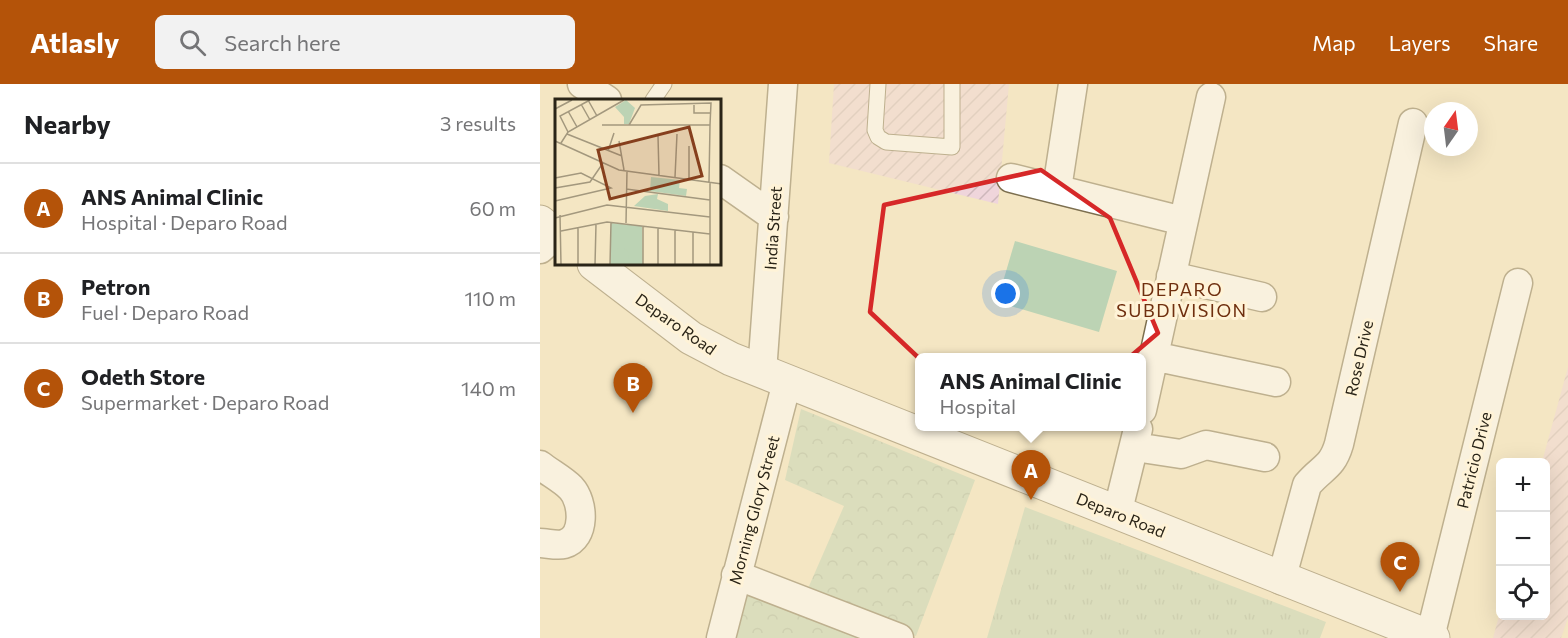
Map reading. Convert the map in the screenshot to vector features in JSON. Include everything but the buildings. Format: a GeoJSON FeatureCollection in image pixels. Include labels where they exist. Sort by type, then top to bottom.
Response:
{"type":"FeatureCollection","features":[{"type":"Feature","properties":{"kind":"main road","name":"Deparo Road"},"geometry":{"type":"LineString","coordinates":[[597,266],[691,338],[721,355],[1431,637]]}},
{"type":"Feature","properties":{"kind":"street"},"geometry":{"type":"LineString","coordinates":[[582,84],[605,99]]}},
{"type":"Feature","properties":{"kind":"street","name":"India Street"},"geometry":{"type":"LineString","coordinates":[[774,377],[774,217],[783,84]]}},
{"type":"Feature","properties":{"kind":"street"},"geometry":{"type":"LineString","coordinates":[[1057,189],[1073,84]]}},
{"type":"Feature","properties":{"kind":"street"},"geometry":{"type":"LineString","coordinates":[[1146,388],[1211,97]]}},
{"type":"Feature","properties":{"kind":"street","name":"Rose Drive"},"geometry":{"type":"LineString","coordinates":[[1281,579],[1307,484],[1334,461],[1339,444],[1413,123]]}},
{"type":"Feature","properties":{"kind":"street"},"geometry":{"type":"LineString","coordinates":[[1011,177],[1183,221]]}},
{"type":"Feature","properties":{"kind":"street"},"geometry":{"type":"LineString","coordinates":[[722,181],[774,217]]}},
{"type":"Feature","properties":{"kind":"street"},"geometry":{"type":"LineString","coordinates":[[1171,276],[1263,297]]}},
{"type":"Feature","properties":{"kind":"street","name":"Patricio Drive"},"geometry":{"type":"LineString","coordinates":[[1431,637],[1518,283]]}},
{"type":"Feature","properties":{"kind":"street"},"geometry":{"type":"LineString","coordinates":[[1153,356],[1276,382]]}},
{"type":"Feature","properties":{"kind":"street","name":"Morning Glory Street"},"geometry":{"type":"LineString","coordinates":[[721,638],[736,575],[774,377]]}},
{"type":"Feature","properties":{"kind":"street"},"geometry":{"type":"LineString","coordinates":[[1146,422],[1181,454],[1206,445],[1265,457]]}},
{"type":"Feature","properties":{"kind":"street"},"geometry":{"type":"LineString","coordinates":[[1117,514],[1136,431]]}},
{"type":"Feature","properties":{"kind":"street"},"geometry":{"type":"LineString","coordinates":[[540,465],[572,489],[580,506],[580,528],[573,539],[563,544],[540,543]]}},
{"type":"Feature","properties":{"kind":"street"},"geometry":{"type":"LineString","coordinates":[[736,575],[899,638]]}},
{"type":"Feature","properties":{"kind":"lane"},"geometry":{"type":"LineString","coordinates":[[654,99],[664,84]]}},
{"type":"Feature","properties":{"kind":"lane"},"geometry":{"type":"LineString","coordinates":[[878,84],[875,130],[878,137],[886,142],[952,147],[952,84]]}},
{"type":"Feature","properties":{"kind":"highlighted area"},"geometry":{"type":"Polygon","coordinates":[[[1041,170],[1110,218],[1158,333],[1057,419],[977,413],[870,312],[884,205],[1041,170]]]}},
{"type":"Feature","properties":{"kind":"shaded area"},"geometry":{"type":"Polygon","coordinates":[[[834,84],[1009,84],[998,204],[829,163],[834,84]]]}},
{"type":"Feature","properties":{"kind":"shaded area"},"geometry":{"type":"Polygon","coordinates":[[[1568,367],[1568,618],[1561,638],[1493,638],[1498,620],[1550,620],[1550,458],[1543,458],[1568,367]]]}},
{"type":"Feature","properties":{"kind":"green space"},"geometry":{"type":"Polygon","coordinates":[[[1015,241],[1117,271],[1099,332],[997,302],[1015,241]]]}},
{"type":"Feature","properties":{"kind":"green space"},"geometry":{"type":"Polygon","coordinates":[[[801,409],[975,480],[916,636],[806,593],[844,506],[785,480],[801,409]]]}},
{"type":"Feature","properties":{"kind":"green space"},"geometry":{"type":"Polygon","coordinates":[[[1025,507],[1326,622],[1320,638],[987,638],[1025,507]]]}},
{"type":"Feature","properties":{"kind":"green space"},"geometry":{"type":"Polygon","coordinates":[[[743,588],[876,638],[731,638],[743,588]]]}},
{"type":"Feature","properties":{"kind":"place","name":"Petron"},"geometry":{"type":"Point","coordinates":[633,413]}},
{"type":"Feature","properties":{"kind":"place","name":"ANS Animal Clinic"},"geometry":{"type":"Point","coordinates":[1031,500]}},
{"type":"Feature","properties":{"kind":"place","name":"Odeth Store"},"geometry":{"type":"Point","coordinates":[1400,592]}},
{"type":"Feature","properties":{"kind":"district","name":"DEPARO SUBDIVISION"},"geometry":{"type":"Point","coordinates":[1182,300]}}]}
